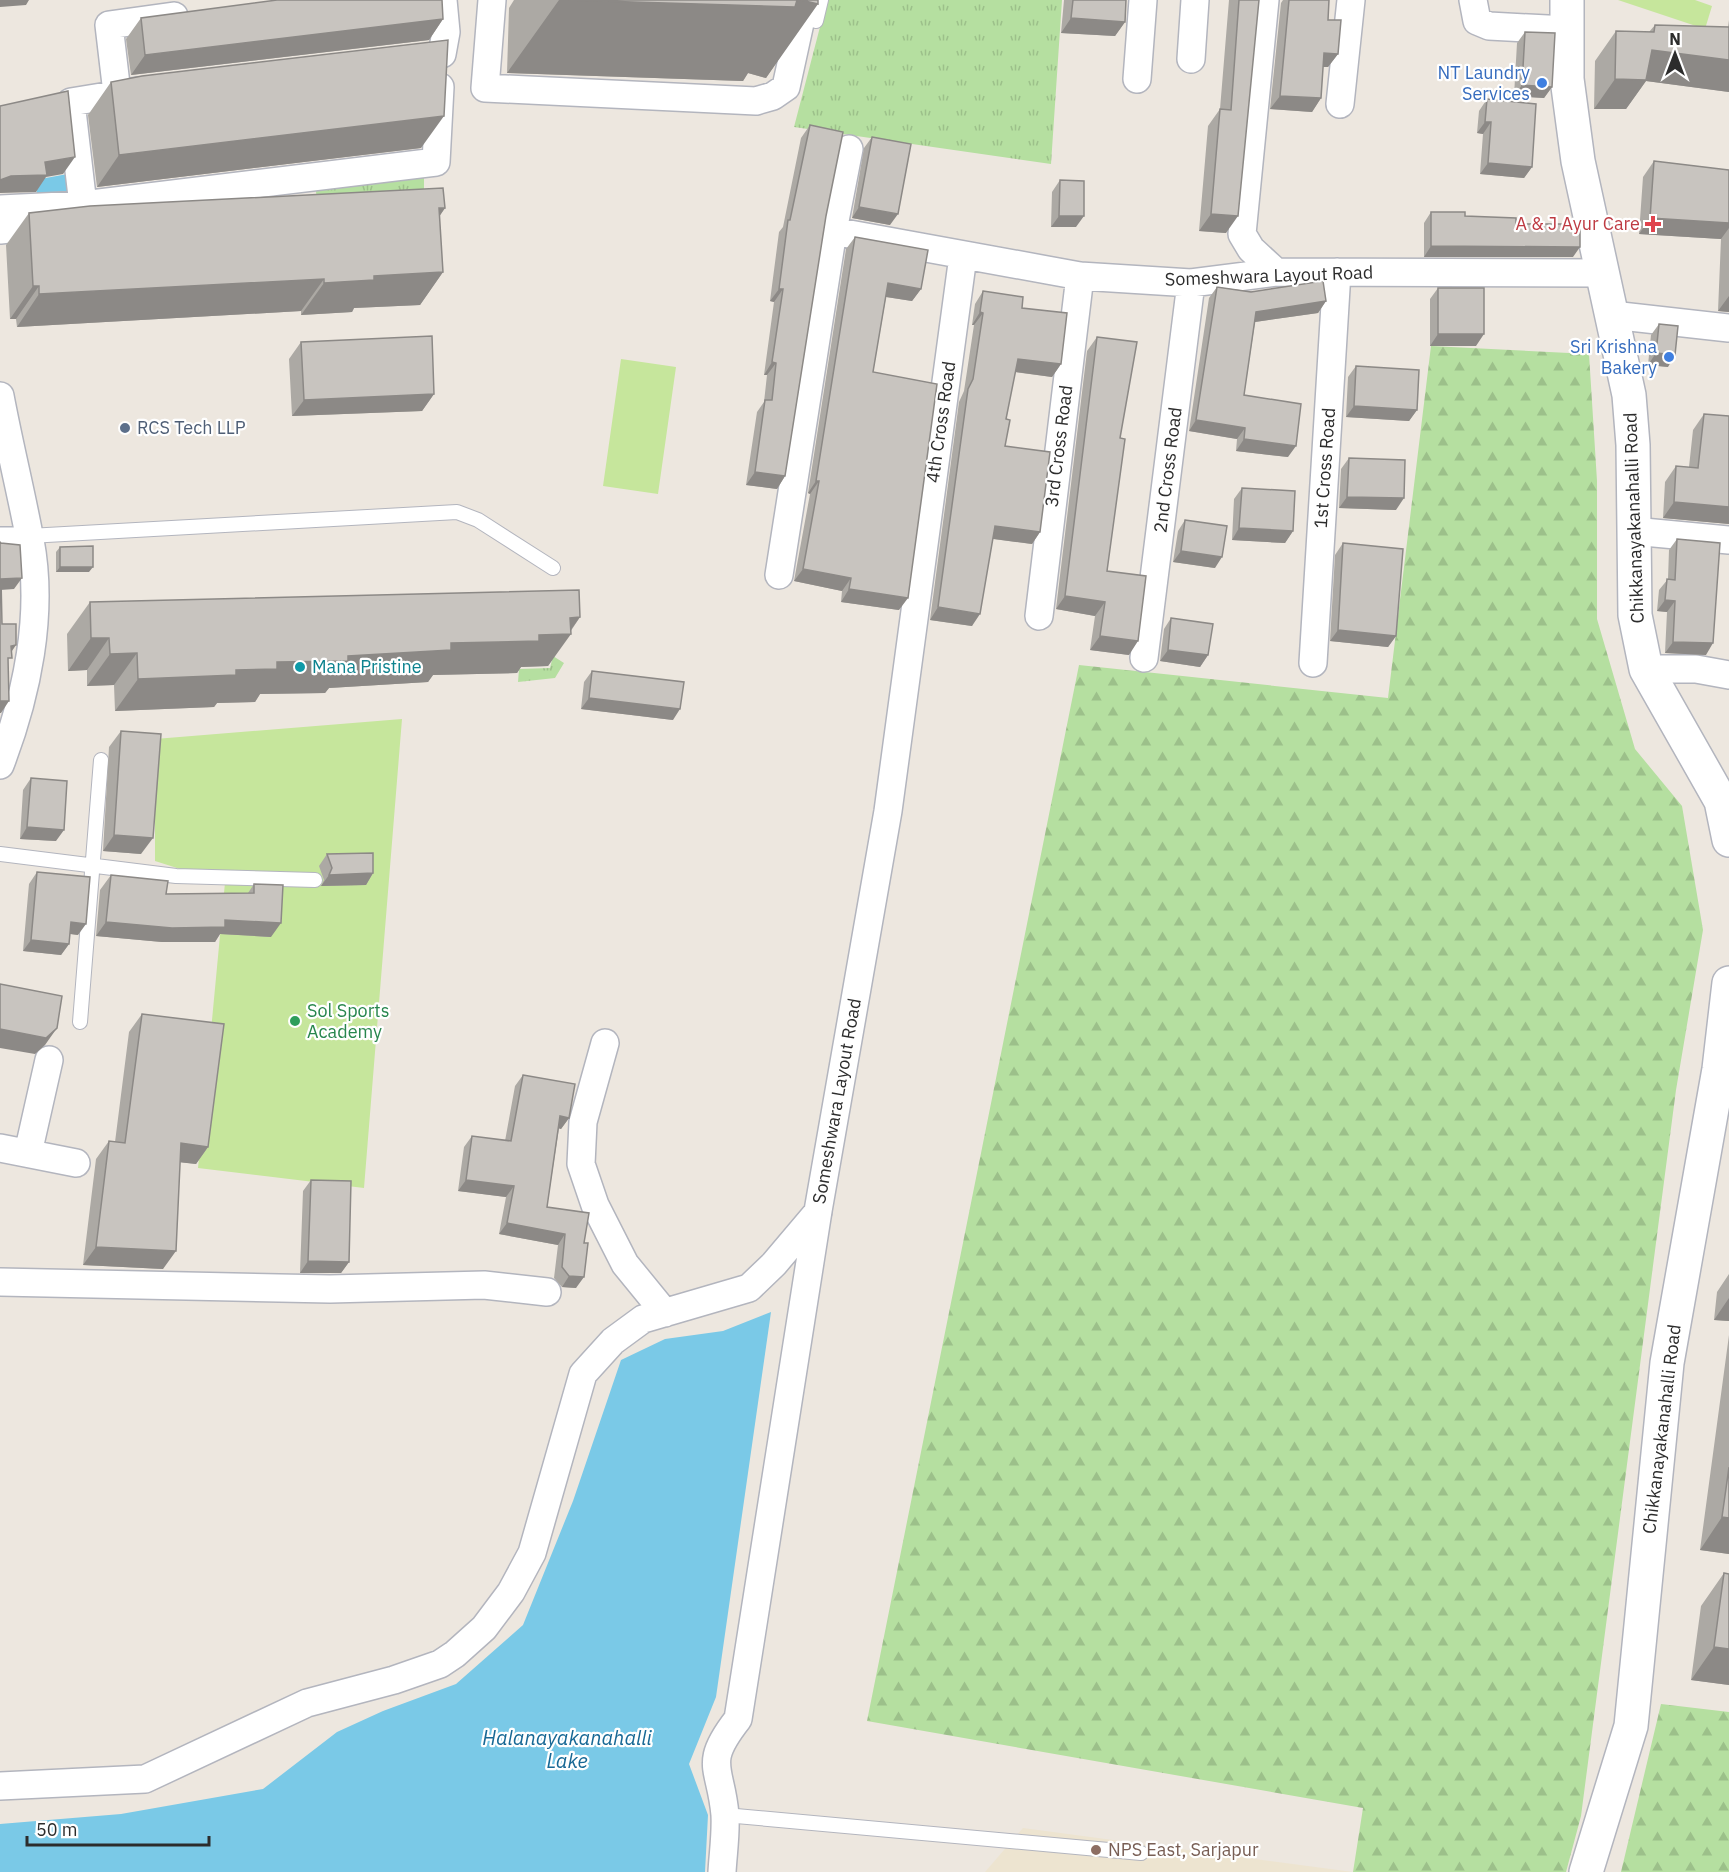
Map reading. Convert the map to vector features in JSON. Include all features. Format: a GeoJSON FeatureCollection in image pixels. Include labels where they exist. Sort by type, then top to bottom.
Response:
{"type":"FeatureCollection","features":[{"type":"Feature","properties":{"kind":"main road","name":"Chikkanayakanahalli Road"},"geometry":{"type":"LineString","coordinates":[[1567,15],[1567,79],[1578,161],[1629,395],[1633,445],[1635,615],[1646,669],[1721,801],[1729,840]]}},
{"type":"Feature","properties":{"kind":"main road","name":"Chikkanayakanahalli Road"},"geometry":{"type":"LineString","coordinates":[[1586,1872],[1631,1726],[1667,1363],[1724,1070],[1729,983]]}},
{"type":"Feature","properties":{"kind":"street"},"geometry":{"type":"LineString","coordinates":[[0,230],[71,211],[436,173],[430,56],[446,32],[443,0]]}},
{"type":"Feature","properties":{"kind":"street"},"geometry":{"type":"LineString","coordinates":[[492,0],[485,88],[756,101],[773,96],[786,87],[810,11]]}},
{"type":"Feature","properties":{"kind":"street"},"geometry":{"type":"LineString","coordinates":[[1137,79],[1143,0]]}},
{"type":"Feature","properties":{"kind":"street"},"geometry":{"type":"LineString","coordinates":[[1191,59],[1195,0]]}},
{"type":"Feature","properties":{"kind":"street"},"geometry":{"type":"LineString","coordinates":[[1264,0],[1242,234],[1251,249],[1276,272]]}},
{"type":"Feature","properties":{"kind":"street"},"geometry":{"type":"LineString","coordinates":[[1340,104],[1351,0]]}},
{"type":"Feature","properties":{"kind":"street"},"geometry":{"type":"LineString","coordinates":[[1473,0],[1477,21],[1489,26],[1567,15]]}},
{"type":"Feature","properties":{"kind":"street"},"geometry":{"type":"LineString","coordinates":[[117,93],[109,25],[203,13]]}},
{"type":"Feature","properties":{"kind":"street"},"geometry":{"type":"LineString","coordinates":[[71,211],[71,102],[117,93],[164,88]]}},
{"type":"Feature","properties":{"kind":"street"},"geometry":{"type":"LineString","coordinates":[[779,575],[833,231],[849,149]]}},
{"type":"Feature","properties":{"kind":"street"},"geometry":{"type":"LineString","coordinates":[[0,209],[71,211],[169,220]]}},
{"type":"Feature","properties":{"kind":"street","name":"Someshwara Layout Road"},"geometry":{"type":"LineString","coordinates":[[833,231],[1080,276],[1191,283],[1276,272],[1601,273]]}},
{"type":"Feature","properties":{"kind":"street","name":"4th Cross Road"},"geometry":{"type":"LineString","coordinates":[[918,589],[963,256]]}},
{"type":"Feature","properties":{"kind":"street","name":"1st Cross Road"},"geometry":{"type":"LineString","coordinates":[[1313,663],[1337,272]]}},
{"type":"Feature","properties":{"kind":"street","name":"3rd Cross Road"},"geometry":{"type":"LineString","coordinates":[[1039,616],[1080,276]]}},
{"type":"Feature","properties":{"kind":"street","name":"2nd Cross Road"},"geometry":{"type":"LineString","coordinates":[[1144,658],[1191,283]]}},
{"type":"Feature","properties":{"kind":"street"},"geometry":{"type":"LineString","coordinates":[[1611,315],[1729,328]]}},
{"type":"Feature","properties":{"kind":"street"},"geometry":{"type":"LineString","coordinates":[[0,396],[30,538],[34,595],[32,654],[0,765]]}},
{"type":"Feature","properties":{"kind":"street"},"geometry":{"type":"LineString","coordinates":[[1633,531],[1729,540]]}},
{"type":"Feature","properties":{"kind":"street"},"geometry":{"type":"LineString","coordinates":[[0,541],[30,538]]}},
{"type":"Feature","properties":{"kind":"street","name":"Someshwara Layout Road"},"geometry":{"type":"LineString","coordinates":[[0,1786],[145,1779],[307,1703],[394,1680],[440,1664],[455,1654],[484,1628],[511,1592],[532,1553],[583,1374],[613,1341],[643,1319],[749,1288],[774,1264],[819,1211],[888,811],[918,589]]}},
{"type":"Feature","properties":{"kind":"street"},"geometry":{"type":"LineString","coordinates":[[1646,669],[1696,669],[1729,675]]}},
{"type":"Feature","properties":{"kind":"street"},"geometry":{"type":"LineString","coordinates":[[605,1043],[583,1122],[581,1164],[595,1205],[625,1264],[665,1313]]}},
{"type":"Feature","properties":{"kind":"street"},"geometry":{"type":"LineString","coordinates":[[28,1153],[49,1060]]}},
{"type":"Feature","properties":{"kind":"street"},"geometry":{"type":"LineString","coordinates":[[0,1148],[76,1163]]}},
{"type":"Feature","properties":{"kind":"street"},"geometry":{"type":"LineString","coordinates":[[722,1872],[725,1815],[715,1758],[723,1738],[738,1719],[819,1211]]}},
{"type":"Feature","properties":{"kind":"street"},"geometry":{"type":"LineString","coordinates":[[0,1282],[330,1289],[484,1285],[547,1292]]}},
{"type":"Feature","properties":{"kind":"lane"},"geometry":{"type":"LineString","coordinates":[[810,11],[821,0]]}},
{"type":"Feature","properties":{"kind":"lane"},"geometry":{"type":"LineString","coordinates":[[30,538],[458,512],[478,520],[553,568]]}},
{"type":"Feature","properties":{"kind":"lane"},"geometry":{"type":"LineString","coordinates":[[80,1022],[101,760]]}},
{"type":"Feature","properties":{"kind":"lane"},"geometry":{"type":"LineString","coordinates":[[0,854],[93,868],[176,876],[315,880]]}},
{"type":"Feature","properties":{"kind":"lane"},"geometry":{"type":"LineString","coordinates":[[725,1815],[1141,1853]]}},
{"type":"Feature","properties":{"kind":"shaded area","name":"NPS East, Sarjapur"},"geometry":{"type":"Polygon","coordinates":[[[1023,1828],[1353,1872],[985,1872],[1023,1828]]]}},
{"type":"Feature","properties":{"kind":"green space"},"geometry":{"type":"Polygon","coordinates":[[[827,0],[1062,0],[1051,164],[794,127],[827,0]]]}},
{"type":"Feature","properties":{"kind":"green space"},"geometry":{"type":"Polygon","coordinates":[[[1618,0],[1695,0],[1712,6],[1705,29],[1618,0]]]}},
{"type":"Feature","properties":{"kind":"green space"},"geometry":{"type":"Polygon","coordinates":[[[424,168],[424,196],[317,202],[315,181],[424,168]]]}},
{"type":"Feature","properties":{"kind":"green space"},"geometry":{"type":"Polygon","coordinates":[[[1431,346],[1589,354],[1597,481],[1597,619],[1635,749],[1682,806],[1703,930],[1676,1090],[1581,1816],[1566,1872],[1353,1872],[1363,1808],[867,1721],[1079,665],[1388,698],[1431,346]]]}},
{"type":"Feature","properties":{"kind":"green space"},"geometry":{"type":"Polygon","coordinates":[[[621,359],[676,367],[658,494],[603,486],[621,359]]]}},
{"type":"Feature","properties":{"kind":"green space"},"geometry":{"type":"Polygon","coordinates":[[[553,656],[564,663],[555,678],[518,682],[519,669],[550,668],[553,656]]]}},
{"type":"Feature","properties":{"kind":"green space","name":"Sol Sports Academy"},"geometry":{"type":"Polygon","coordinates":[[[402,719],[364,1188],[198,1168],[226,872],[196,874],[155,861],[155,739],[402,719]]]}},
{"type":"Feature","properties":{"kind":"green space"},"geometry":{"type":"Polygon","coordinates":[[[1661,1704],[1729,1712],[1729,1872],[1621,1872],[1661,1704]]]}},
{"type":"Feature","properties":{"kind":"water"},"geometry":{"type":"Polygon","coordinates":[[[73,173],[74,195],[37,194],[35,180],[73,173]]]}},
{"type":"Feature","properties":{"kind":"water","name":"Halanayakanahalli Lake"},"geometry":{"type":"Polygon","coordinates":[[[771,1312],[716,1697],[689,1764],[708,1815],[705,1872],[0,1872],[0,1824],[121,1814],[263,1789],[337,1732],[383,1711],[456,1684],[523,1625],[573,1501],[621,1360],[665,1339],[723,1331],[771,1312]]]}},
{"type":"Feature","properties":{"kind":"building"},"geometry":{"type":"Polygon","coordinates":[[[277,0],[442,0],[443,19],[145,55],[141,18],[277,0]]]}},
{"type":"Feature","properties":{"kind":"building"},"geometry":{"type":"Polygon","coordinates":[[[568,0],[797,0],[795,7],[568,0]]]}},
{"type":"Feature","properties":{"kind":"building"},"geometry":{"type":"Polygon","coordinates":[[[801,0],[818,0],[818,4],[801,0]]]}},
{"type":"Feature","properties":{"kind":"building"},"geometry":{"type":"Polygon","coordinates":[[[1073,0],[1126,0],[1125,22],[1071,18],[1073,0]]]}},
{"type":"Feature","properties":{"kind":"building"},"geometry":{"type":"Polygon","coordinates":[[[1239,0],[1259,0],[1238,216],[1211,214],[1220,109],[1231,110],[1239,0]]]}},
{"type":"Feature","properties":{"kind":"building"},"geometry":{"type":"Polygon","coordinates":[[[1289,0],[1329,0],[1328,20],[1341,20],[1338,54],[1324,53],[1321,98],[1280,96],[1289,0]]]}},
{"type":"Feature","properties":{"kind":"building"},"geometry":{"type":"Polygon","coordinates":[[[1655,25],[1729,27],[1729,60],[1652,50],[1646,80],[1615,79],[1616,31],[1654,32],[1655,25]]]}},
{"type":"Feature","properties":{"kind":"building"},"geometry":{"type":"Polygon","coordinates":[[[1525,32],[1555,33],[1552,87],[1522,85],[1525,32]]]}},
{"type":"Feature","properties":{"kind":"building"},"geometry":{"type":"Polygon","coordinates":[[[448,40],[444,116],[119,155],[111,82],[142,76],[448,40]]]}},
{"type":"Feature","properties":{"kind":"building"},"geometry":{"type":"Polygon","coordinates":[[[68,91],[75,157],[45,162],[47,175],[11,176],[0,180],[0,106],[68,91]]]}},
{"type":"Feature","properties":{"kind":"building"},"geometry":{"type":"Polygon","coordinates":[[[1487,99],[1536,104],[1532,167],[1488,163],[1491,122],[1485,122],[1487,99]]]}},
{"type":"Feature","properties":{"kind":"building"},"geometry":{"type":"Polygon","coordinates":[[[810,125],[843,132],[826,216],[785,476],[755,472],[765,400],[772,400],[776,363],[772,362],[783,289],[779,289],[788,220],[790,220],[810,125]]]}},
{"type":"Feature","properties":{"kind":"building"},"geometry":{"type":"Polygon","coordinates":[[[872,137],[911,144],[898,214],[859,207],[872,137]]]}},
{"type":"Feature","properties":{"kind":"building"},"geometry":{"type":"Polygon","coordinates":[[[1654,161],[1729,170],[1729,223],[1650,218],[1654,161]]]}},
{"type":"Feature","properties":{"kind":"building"},"geometry":{"type":"Polygon","coordinates":[[[1060,180],[1084,181],[1084,216],[1059,216],[1060,180]]]}},
{"type":"Feature","properties":{"kind":"building"},"geometry":{"type":"Polygon","coordinates":[[[443,188],[445,208],[439,208],[443,272],[374,276],[374,280],[324,283],[324,279],[39,294],[39,286],[33,286],[29,213],[90,206],[443,188]]]}},
{"type":"Feature","properties":{"kind":"building"},"geometry":{"type":"Polygon","coordinates":[[[1431,212],[1465,212],[1465,216],[1516,218],[1516,224],[1580,224],[1580,247],[1431,246],[1431,212]]]}},
{"type":"Feature","properties":{"kind":"building"},"geometry":{"type":"Polygon","coordinates":[[[855,237],[928,250],[921,289],[888,283],[873,372],[937,384],[908,598],[849,589],[851,578],[803,569],[819,481],[816,481],[855,237]]]}},
{"type":"Feature","properties":{"kind":"building"},"geometry":{"type":"Polygon","coordinates":[[[1323,281],[1326,301],[1256,312],[1244,395],[1301,404],[1296,446],[1244,439],[1245,428],[1196,420],[1217,287],[1251,292],[1323,281]]]}},
{"type":"Feature","properties":{"kind":"building"},"geometry":{"type":"Polygon","coordinates":[[[1438,288],[1484,288],[1484,334],[1438,334],[1438,288]]]}},
{"type":"Feature","properties":{"kind":"building"},"geometry":{"type":"Polygon","coordinates":[[[983,291],[1023,297],[1022,308],[1067,313],[1061,364],[1018,359],[1006,419],[1010,420],[1005,446],[1050,452],[1040,532],[995,526],[980,614],[938,607],[968,389],[973,379],[983,313],[980,312],[983,291]]]}},
{"type":"Feature","properties":{"kind":"building"},"geometry":{"type":"Polygon","coordinates":[[[1659,324],[1678,326],[1675,355],[1656,353],[1659,324]]]}},
{"type":"Feature","properties":{"kind":"building"},"geometry":{"type":"Polygon","coordinates":[[[432,336],[434,394],[304,400],[301,342],[432,336]]]}},
{"type":"Feature","properties":{"kind":"building"},"geometry":{"type":"Polygon","coordinates":[[[1097,337],[1137,342],[1120,438],[1125,439],[1107,571],[1146,576],[1138,641],[1100,636],[1105,602],[1065,596],[1097,337]]]}},
{"type":"Feature","properties":{"kind":"building"},"geometry":{"type":"Polygon","coordinates":[[[1356,366],[1419,370],[1417,410],[1354,406],[1356,366]]]}},
{"type":"Feature","properties":{"kind":"building"},"geometry":{"type":"Polygon","coordinates":[[[1704,414],[1729,416],[1729,507],[1674,502],[1676,466],[1698,468],[1704,414]]]}},
{"type":"Feature","properties":{"kind":"building"},"geometry":{"type":"Polygon","coordinates":[[[1349,458],[1405,460],[1404,498],[1347,497],[1349,458]]]}},
{"type":"Feature","properties":{"kind":"building"},"geometry":{"type":"Polygon","coordinates":[[[1242,488],[1295,491],[1293,531],[1239,528],[1242,488]]]}},
{"type":"Feature","properties":{"kind":"building"},"geometry":{"type":"Polygon","coordinates":[[[1185,520],[1227,526],[1222,557],[1181,551],[1185,520]]]}},
{"type":"Feature","properties":{"kind":"building"},"geometry":{"type":"Polygon","coordinates":[[[1677,539],[1720,543],[1713,643],[1673,642],[1675,601],[1665,600],[1667,579],[1675,580],[1677,539]]]}},
{"type":"Feature","properties":{"kind":"building"},"geometry":{"type":"Polygon","coordinates":[[[0,542],[20,545],[22,578],[1,579],[2,624],[16,624],[16,645],[11,646],[12,658],[8,658],[9,701],[0,701],[0,542]]]}},
{"type":"Feature","properties":{"kind":"building"},"geometry":{"type":"Polygon","coordinates":[[[1343,543],[1403,549],[1396,636],[1338,630],[1343,543]]]}},
{"type":"Feature","properties":{"kind":"building"},"geometry":{"type":"Polygon","coordinates":[[[93,546],[93,567],[60,567],[60,547],[93,546]]]}},
{"type":"Feature","properties":{"kind":"building"},"geometry":{"type":"Polygon","coordinates":[[[579,590],[580,617],[570,618],[571,634],[539,635],[539,641],[451,643],[451,650],[348,656],[348,661],[277,662],[277,669],[236,670],[236,675],[138,679],[137,653],[110,654],[109,638],[91,638],[90,602],[579,590]]]}},
{"type":"Feature","properties":{"kind":"building"},"geometry":{"type":"Polygon","coordinates":[[[1171,618],[1213,624],[1208,655],[1168,650],[1171,618]]]}},
{"type":"Feature","properties":{"kind":"building"},"geometry":{"type":"Polygon","coordinates":[[[592,671],[684,682],[680,709],[589,698],[592,671]]]}},
{"type":"Feature","properties":{"kind":"building"},"geometry":{"type":"Polygon","coordinates":[[[121,731],[161,734],[153,838],[114,835],[121,731]]]}},
{"type":"Feature","properties":{"kind":"building"},"geometry":{"type":"Polygon","coordinates":[[[31,778],[67,781],[64,830],[27,827],[31,778]]]}},
{"type":"Feature","properties":{"kind":"building"},"geometry":{"type":"Polygon","coordinates":[[[373,853],[373,873],[329,875],[332,868],[327,854],[373,853]]]}},
{"type":"Feature","properties":{"kind":"building"},"geometry":{"type":"Polygon","coordinates":[[[37,872],[90,877],[86,924],[71,922],[69,944],[31,940],[37,872]]]}},
{"type":"Feature","properties":{"kind":"building"},"geometry":{"type":"Polygon","coordinates":[[[111,875],[168,881],[166,894],[254,893],[254,884],[283,885],[281,923],[225,920],[225,927],[172,928],[106,922],[111,875]]]}},
{"type":"Feature","properties":{"kind":"building"},"geometry":{"type":"Polygon","coordinates":[[[0,984],[62,996],[57,1028],[46,1038],[0,1029],[0,984]]]}},
{"type":"Feature","properties":{"kind":"building"},"geometry":{"type":"Polygon","coordinates":[[[142,1014],[224,1024],[208,1147],[181,1143],[176,1251],[96,1247],[109,1141],[125,1143],[142,1014]]]}},
{"type":"Feature","properties":{"kind":"building"},"geometry":{"type":"Polygon","coordinates":[[[523,1075],[575,1084],[569,1118],[560,1116],[547,1207],[589,1213],[584,1243],[588,1243],[584,1277],[569,1276],[562,1267],[565,1234],[507,1223],[514,1186],[466,1180],[472,1136],[511,1141],[523,1075]]]}},
{"type":"Feature","properties":{"kind":"building"},"geometry":{"type":"Polygon","coordinates":[[[311,1180],[351,1181],[349,1262],[308,1261],[311,1180]]]}},
{"type":"Feature","properties":{"kind":"building"},"geometry":{"type":"Polygon","coordinates":[[[1729,1467],[1729,1518],[1722,1517],[1729,1467]]]}},
{"type":"Feature","properties":{"kind":"building"},"geometry":{"type":"Polygon","coordinates":[[[1724,1573],[1729,1574],[1729,1649],[1714,1647],[1724,1573]]]}},
{"type":"Feature","properties":{"kind":"place","name":"NT Laundry Services"},"geometry":{"type":"Point","coordinates":[1542,83]}},
{"type":"Feature","properties":{"kind":"place","name":"A & J Ayur Care"},"geometry":{"type":"Point","coordinates":[1653,224]}},
{"type":"Feature","properties":{"kind":"place","name":"Sri Krishna Bakery"},"geometry":{"type":"Point","coordinates":[1669,357]}},
{"type":"Feature","properties":{"kind":"place","name":"RCS Tech LLP"},"geometry":{"type":"Point","coordinates":[125,428]}},
{"type":"Feature","properties":{"kind":"place","name":"Mana Pristine"},"geometry":{"type":"Point","coordinates":[300,667]}},
{"type":"Feature","properties":{"kind":"place","name":"Sol Sports Academy"},"geometry":{"type":"Point","coordinates":[295,1021]}},
{"type":"Feature","properties":{"kind":"place","name":"NPS East, Sarjapur"},"geometry":{"type":"Point","coordinates":[1096,1850]}}]}
